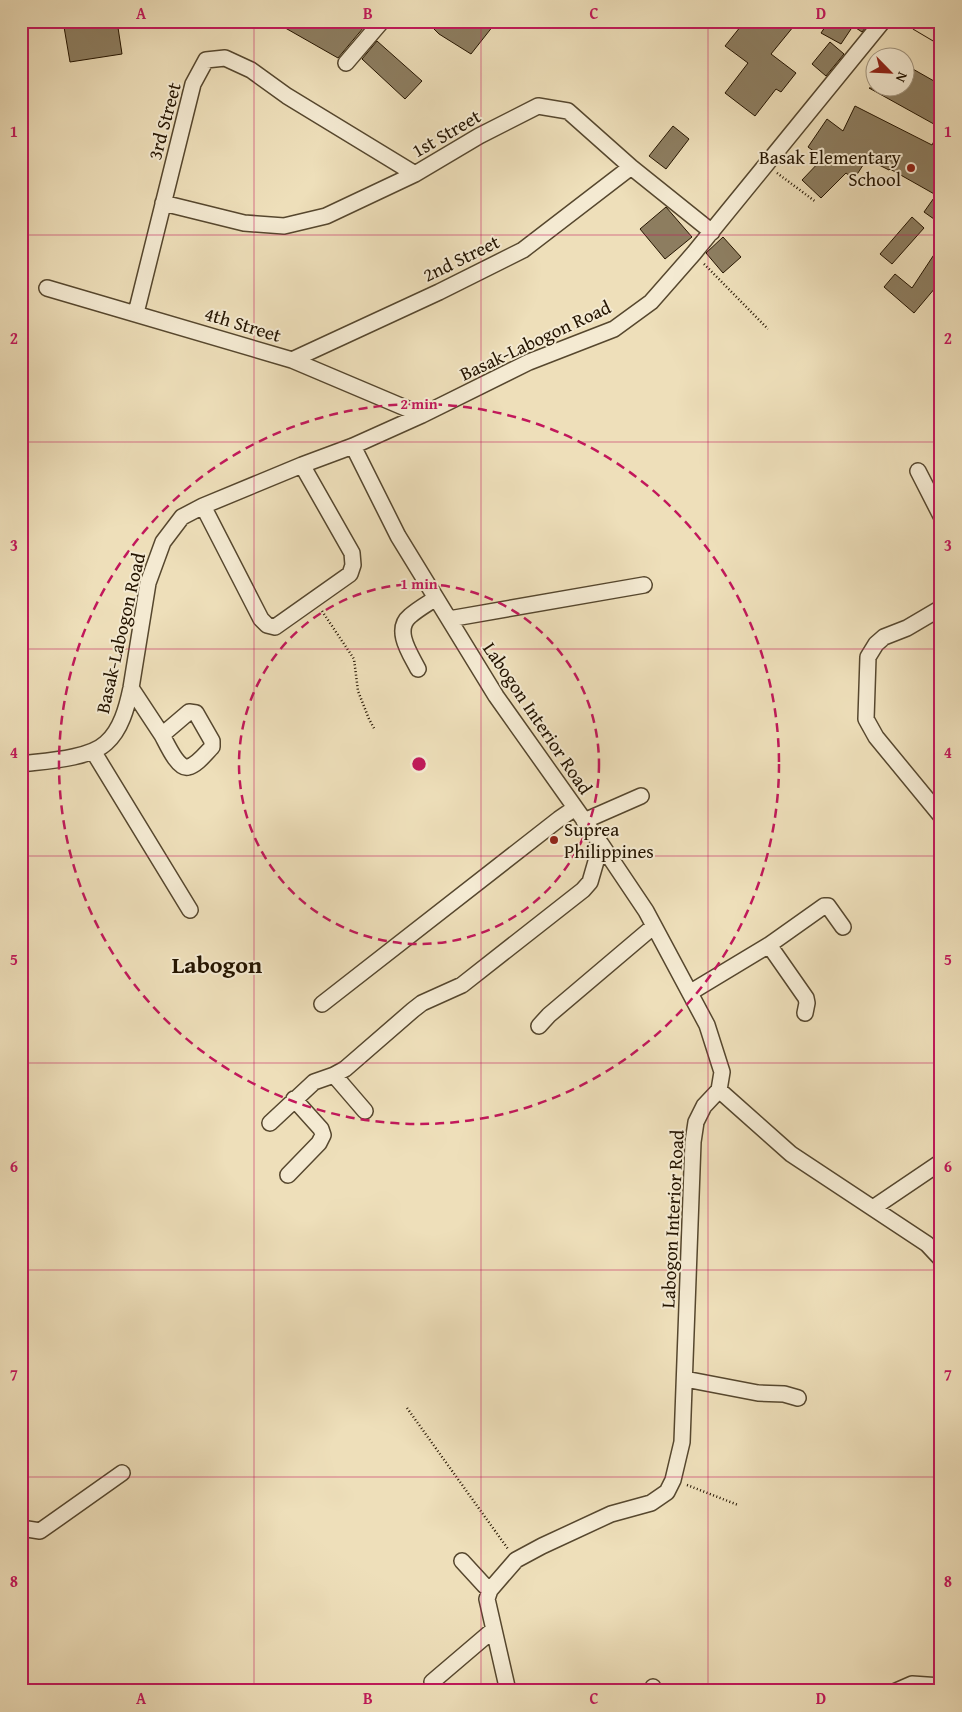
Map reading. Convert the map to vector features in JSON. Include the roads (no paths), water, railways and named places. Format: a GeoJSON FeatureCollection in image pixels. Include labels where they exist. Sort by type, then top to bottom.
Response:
{"type":"FeatureCollection","features":[{"type":"Feature","properties":{"kind":"main road"},"geometry":{"type":"LineString","coordinates":[[919,21],[941,34]]}},
{"type":"Feature","properties":{"kind":"street"},"geometry":{"type":"LineString","coordinates":[[346,63],[382,21]]}},
{"type":"Feature","properties":{"kind":"street","name":"Basak-Labogon Road"},"geometry":{"type":"LineString","coordinates":[[21,764],[83,756],[106,744],[120,724],[131,688],[148,583],[163,542],[182,517],[203,506],[302,465],[354,446],[422,415],[528,362],[614,329],[651,302],[694,254],[883,21]]}},
{"type":"Feature","properties":{"kind":"street","name":"3rd Street"},"geometry":{"type":"LineString","coordinates":[[136,313],[193,84],[206,60],[225,58],[251,70],[287,96],[415,174]]}},
{"type":"Feature","properties":{"kind":"street","name":"1st Street"},"geometry":{"type":"LineString","coordinates":[[164,202],[244,223],[284,226],[326,216],[415,174],[479,136],[538,106],[568,111],[631,167],[712,232]]}},
{"type":"Feature","properties":{"kind":"street","name":"2nd Street"},"geometry":{"type":"LineString","coordinates":[[292,360],[439,292],[524,250],[631,167]]}},
{"type":"Feature","properties":{"kind":"street","name":"4th Street"},"geometry":{"type":"LineString","coordinates":[[47,288],[292,360],[422,415]]}},
{"type":"Feature","properties":{"kind":"street","name":"Labogon Interior Road"},"geometry":{"type":"LineString","coordinates":[[354,446],[398,536],[496,696],[601,844],[654,926],[707,1025],[722,1072],[719,1090],[704,1106],[696,1122],[693,1142],[682,1442],[674,1480],[667,1492],[651,1503],[611,1514],[516,1560],[490,1590]]}},
{"type":"Feature","properties":{"kind":"street"},"geometry":{"type":"LineString","coordinates":[[203,506],[261,619],[267,625],[275,627],[350,574],[353,565],[352,553],[302,465]]}},
{"type":"Feature","properties":{"kind":"street"},"geometry":{"type":"LineString","coordinates":[[918,471],[941,516]]}},
{"type":"Feature","properties":{"kind":"street"},"geometry":{"type":"LineString","coordinates":[[449,619],[644,584]]}},
{"type":"Feature","properties":{"kind":"street"},"geometry":{"type":"LineString","coordinates":[[418,669],[403,640],[404,627],[408,617],[436,598]]}},
{"type":"Feature","properties":{"kind":"street"},"geometry":{"type":"LineString","coordinates":[[941,608],[907,628],[884,637],[876,644],[868,658],[866,719],[876,737],[941,816]]}},
{"type":"Feature","properties":{"kind":"street"},"geometry":{"type":"LineString","coordinates":[[131,688],[162,735]]}},
{"type":"Feature","properties":{"kind":"street"},"geometry":{"type":"LineString","coordinates":[[93,751],[190,910]]}},
{"type":"Feature","properties":{"kind":"street"},"geometry":{"type":"LineString","coordinates":[[322,1004],[559,819],[580,815],[641,796]]}},
{"type":"Feature","properties":{"kind":"street"},"geometry":{"type":"LineString","coordinates":[[270,1123],[314,1082],[345,1069],[422,1003],[462,985],[583,890],[590,882],[601,844]]}},
{"type":"Feature","properties":{"kind":"street"},"geometry":{"type":"LineString","coordinates":[[691,992],[768,945],[824,906],[828,906],[843,927]]}},
{"type":"Feature","properties":{"kind":"street"},"geometry":{"type":"LineString","coordinates":[[539,1026],[549,1015],[654,926]]}},
{"type":"Feature","properties":{"kind":"street"},"geometry":{"type":"LineString","coordinates":[[768,945],[806,998],[804,1013]]}},
{"type":"Feature","properties":{"kind":"street"},"geometry":{"type":"LineString","coordinates":[[334,1075],[365,1111]]}},
{"type":"Feature","properties":{"kind":"street"},"geometry":{"type":"LineString","coordinates":[[719,1090],[791,1154],[873,1208],[934,1242],[941,1259]]}},
{"type":"Feature","properties":{"kind":"street"},"geometry":{"type":"LineString","coordinates":[[288,1175],[319,1143],[323,1135],[321,1130],[294,1099]]}},
{"type":"Feature","properties":{"kind":"street"},"geometry":{"type":"LineString","coordinates":[[873,1208],[941,1162]]}},
{"type":"Feature","properties":{"kind":"street"},"geometry":{"type":"LineString","coordinates":[[685,1379],[758,1393],[784,1394],[798,1398]]}},
{"type":"Feature","properties":{"kind":"street"},"geometry":{"type":"LineString","coordinates":[[21,1528],[40,1530],[122,1473]]}},
{"type":"Feature","properties":{"kind":"street"},"geometry":{"type":"LineString","coordinates":[[462,1561],[490,1590],[487,1599],[503,1688]]}},
{"type":"Feature","properties":{"kind":"street"},"geometry":{"type":"LineString","coordinates":[[432,1682],[493,1630]]}},
{"type":"Feature","properties":{"kind":"street"},"geometry":{"type":"LineString","coordinates":[[896,1691],[912,1684],[941,1686]]}},
{"type":"Feature","properties":{"kind":"place","name":"Basak Elementary School"},"geometry":{"type":"Point","coordinates":[911,168]}},
{"type":"Feature","properties":{"kind":"place","name":"Suprea Philippines"},"geometry":{"type":"Point","coordinates":[554,840]}},
{"type":"Feature","properties":{"kind":"district","name":"Labogon"},"geometry":{"type":"Point","coordinates":[217,964]}}]}
